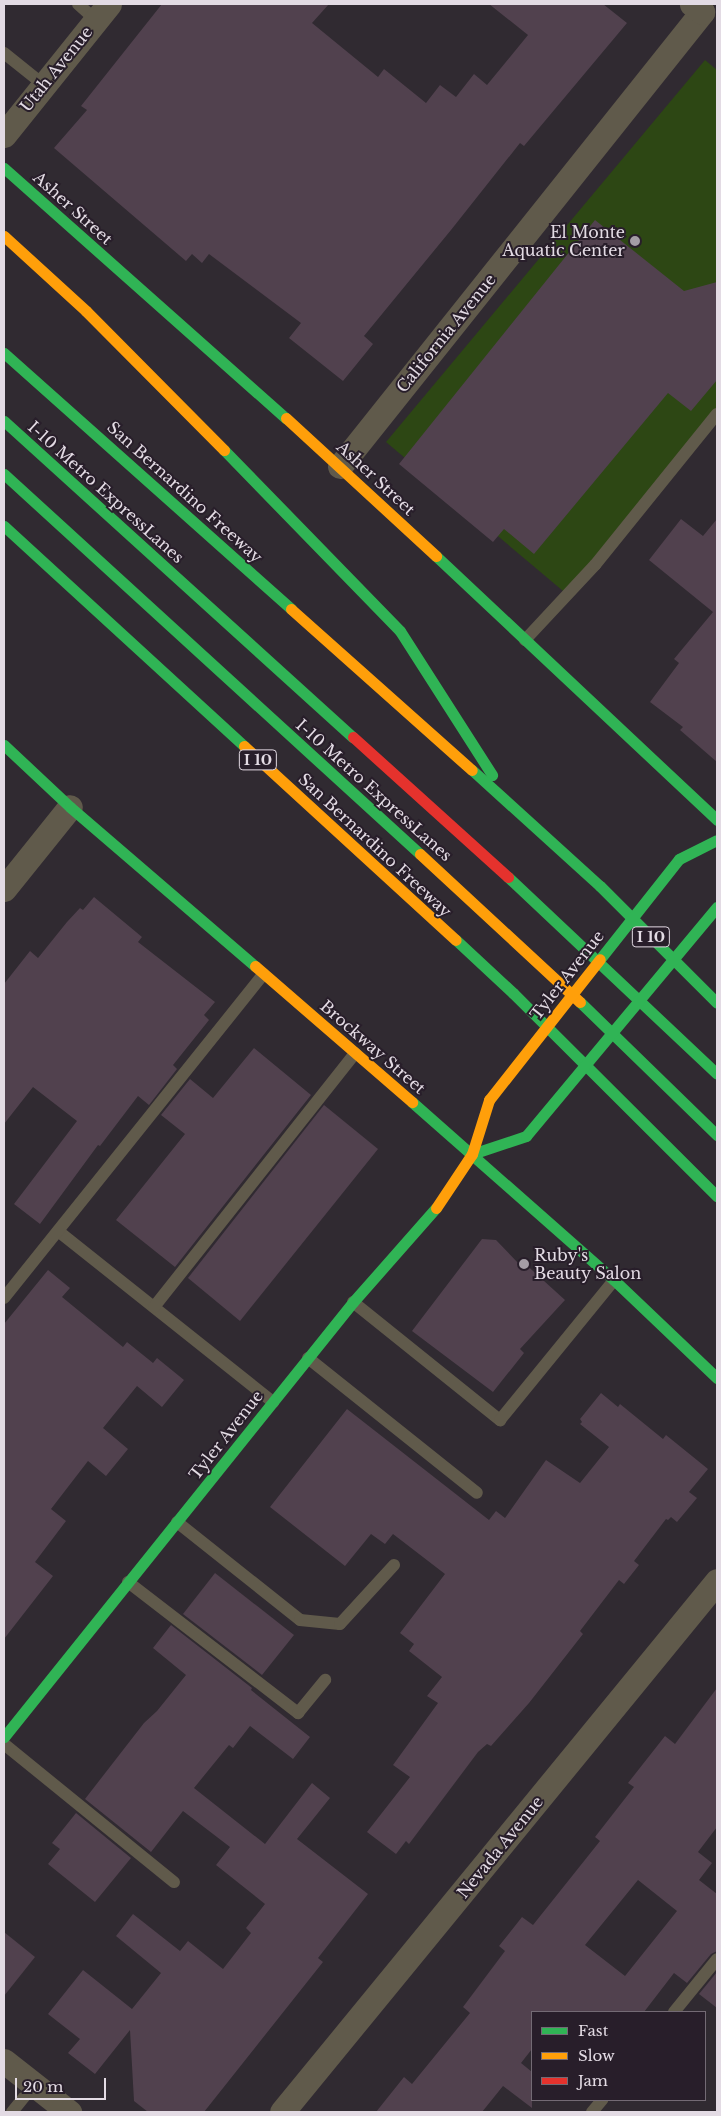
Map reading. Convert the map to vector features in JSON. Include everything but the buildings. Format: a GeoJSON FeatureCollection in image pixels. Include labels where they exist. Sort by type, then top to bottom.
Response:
{"type":"FeatureCollection","features":[{"type":"Feature","properties":{"kind":"main road","name":"Asher Street"},"geometry":{"type":"LineString","coordinates":[[4,168],[340,466],[717,820]]}},
{"type":"Feature","properties":{"kind":"main road"},"geometry":{"type":"LineString","coordinates":[[4,236],[86,311],[156,380],[400,631],[510,804]]}},
{"type":"Feature","properties":{"kind":"main road","name":"San Bernardino Freeway"},"geometry":{"type":"LineString","coordinates":[[4,353],[600,886],[717,1004]]}},
{"type":"Feature","properties":{"kind":"main road","name":"I-10 Metro ExpressLanes"},"geometry":{"type":"LineString","coordinates":[[4,420],[565,929],[670,1027],[717,1074]]}},
{"type":"Feature","properties":{"kind":"main road","name":"I-10 Metro ExpressLanes"},"geometry":{"type":"LineString","coordinates":[[4,474],[538,962],[717,1136]]}},
{"type":"Feature","properties":{"kind":"main road","name":"San Bernardino Freeway"},"geometry":{"type":"LineString","coordinates":[[4,526],[513,993],[616,1093],[717,1196]]}},
{"type":"Feature","properties":{"kind":"main road","name":"Brockway Street"},"geometry":{"type":"LineString","coordinates":[[4,745],[70,807],[472,1154],[614,1280],[717,1378]]}},
{"type":"Feature","properties":{"kind":"main road","name":"Tyler Avenue"},"geometry":{"type":"LineString","coordinates":[[4,1737],[308,1358],[354,1302],[442,1202],[472,1154],[489,1100],[679,859],[717,840]]}},
{"type":"Feature","properties":{"kind":"main road"},"geometry":{"type":"LineString","coordinates":[[472,1154],[526,1136],[717,907]]}},
{"type":"Feature","properties":{"kind":"street","name":"California Avenue"},"geometry":{"type":"LineString","coordinates":[[340,466],[701,6]]}},
{"type":"Feature","properties":{"kind":"street","name":"Utah Avenue"},"geometry":{"type":"LineString","coordinates":[[4,135],[102,12]]}},
{"type":"Feature","properties":{"kind":"street"},"geometry":{"type":"LineString","coordinates":[[4,889],[70,807]]}},
{"type":"Feature","properties":{"kind":"street","name":"Nevada Avenue"},"geometry":{"type":"LineString","coordinates":[[282,2112],[717,1581]]}},
{"type":"Feature","properties":{"kind":"street"},"geometry":{"type":"LineString","coordinates":[[4,2061],[68,2112]]}},
{"type":"Feature","properties":{"kind":"lane"},"geometry":{"type":"LineString","coordinates":[[78,4],[102,12]]}},
{"type":"Feature","properties":{"kind":"lane"},"geometry":{"type":"LineString","coordinates":[[4,53],[44,85]]}},
{"type":"Feature","properties":{"kind":"lane"},"geometry":{"type":"LineString","coordinates":[[525,640],[595,565],[717,414]]}},
{"type":"Feature","properties":{"kind":"lane"},"geometry":{"type":"LineString","coordinates":[[4,1298],[264,974]]}},
{"type":"Feature","properties":{"kind":"lane"},"geometry":{"type":"LineString","coordinates":[[154,1307],[355,1053]]}},
{"type":"Feature","properties":{"kind":"lane"},"geometry":{"type":"LineString","coordinates":[[58,1230],[273,1402]]}},
{"type":"Feature","properties":{"kind":"lane"},"geometry":{"type":"LineString","coordinates":[[354,1302],[500,1420],[614,1280]]}},
{"type":"Feature","properties":{"kind":"lane"},"geometry":{"type":"LineString","coordinates":[[308,1358],[478,1493]]}},
{"type":"Feature","properties":{"kind":"lane"},"geometry":{"type":"LineString","coordinates":[[177,1522],[300,1620],[340,1624],[394,1566]]}},
{"type":"Feature","properties":{"kind":"lane"},"geometry":{"type":"LineString","coordinates":[[128,1582],[298,1713],[326,1680]]}},
{"type":"Feature","properties":{"kind":"lane"},"geometry":{"type":"LineString","coordinates":[[4,1744],[174,1882]]}},
{"type":"Feature","properties":{"kind":"lane"},"geometry":{"type":"LineString","coordinates":[[675,2011],[717,1959]]}},
{"type":"Feature","properties":{"kind":"lane"},"geometry":{"type":"LineString","coordinates":[[12,2112],[34,2085]]}},
{"type":"Feature","properties":{"kind":"lane"},"geometry":{"type":"LineString","coordinates":[[592,2112],[601,2101]]}},
{"type":"Feature","properties":{"kind":"green space","name":"El Monte Aquatic Center"},"geometry":{"type":"Polygon","coordinates":[[[705,60],[717,70],[717,413],[569,596],[386,442],[705,60]]]}},
{"type":"Feature","properties":{"kind":"traffic: fast"},"geometry":{"type":"LineString","coordinates":[[4,168],[286,418]]}},
{"type":"Feature","properties":{"kind":"traffic: fast"},"geometry":{"type":"LineString","coordinates":[[4,353],[291,609]]}},
{"type":"Feature","properties":{"kind":"traffic: fast"},"geometry":{"type":"LineString","coordinates":[[4,421],[353,737]]}},
{"type":"Feature","properties":{"kind":"traffic: fast"},"geometry":{"type":"LineString","coordinates":[[224,450],[400,631],[492,775]]}},
{"type":"Feature","properties":{"kind":"traffic: fast"},"geometry":{"type":"LineString","coordinates":[[4,474],[420,854]]}},
{"type":"Feature","properties":{"kind":"traffic: fast"},"geometry":{"type":"LineString","coordinates":[[4,526],[244,746]]}},
{"type":"Feature","properties":{"kind":"traffic: fast"},"geometry":{"type":"LineString","coordinates":[[436,556],[717,820]]}},
{"type":"Feature","properties":{"kind":"traffic: fast"},"geometry":{"type":"LineString","coordinates":[[4,745],[70,807],[255,966]]}},
{"type":"Feature","properties":{"kind":"traffic: fast"},"geometry":{"type":"LineString","coordinates":[[472,770],[600,886],[717,1003]]}},
{"type":"Feature","properties":{"kind":"traffic: fast"},"geometry":{"type":"LineString","coordinates":[[600,959],[679,859],[717,840]]}},
{"type":"Feature","properties":{"kind":"traffic: fast"},"geometry":{"type":"LineString","coordinates":[[508,877],[717,1074]]}},
{"type":"Feature","properties":{"kind":"traffic: fast"},"geometry":{"type":"LineString","coordinates":[[472,1154],[526,1136],[717,907]]}},
{"type":"Feature","properties":{"kind":"traffic: fast"},"geometry":{"type":"LineString","coordinates":[[456,940],[513,993],[717,1196]]}},
{"type":"Feature","properties":{"kind":"traffic: fast"},"geometry":{"type":"LineString","coordinates":[[580,1002],[717,1135]]}},
{"type":"Feature","properties":{"kind":"traffic: fast"},"geometry":{"type":"LineString","coordinates":[[412,1102],[614,1280],[717,1378]]}},
{"type":"Feature","properties":{"kind":"traffic: fast"},"geometry":{"type":"LineString","coordinates":[[4,1737],[353,1302],[436,1208]]}},
{"type":"Feature","properties":{"kind":"traffic: slow"},"geometry":{"type":"LineString","coordinates":[[4,236],[86,311],[224,450]]}},
{"type":"Feature","properties":{"kind":"traffic: slow"},"geometry":{"type":"LineString","coordinates":[[286,418],[436,556]]}},
{"type":"Feature","properties":{"kind":"traffic: slow"},"geometry":{"type":"LineString","coordinates":[[291,609],[472,770]]}},
{"type":"Feature","properties":{"kind":"traffic: slow"},"geometry":{"type":"LineString","coordinates":[[244,746],[456,940]]}},
{"type":"Feature","properties":{"kind":"traffic: slow"},"geometry":{"type":"LineString","coordinates":[[420,854],[580,1002]]}},
{"type":"Feature","properties":{"kind":"traffic: slow"},"geometry":{"type":"LineString","coordinates":[[436,1208],[472,1154],[489,1100],[600,959]]}},
{"type":"Feature","properties":{"kind":"traffic: slow"},"geometry":{"type":"LineString","coordinates":[[255,966],[412,1102]]}},
{"type":"Feature","properties":{"kind":"traffic: jam"},"geometry":{"type":"LineString","coordinates":[[353,737],[508,877]]}},
{"type":"Feature","properties":{"kind":"place","name":"El Monte Aquatic Center"},"geometry":{"type":"Point","coordinates":[635,241]}},
{"type":"Feature","properties":{"kind":"place","name":"Ruby's Beauty Salon"},"geometry":{"type":"Point","coordinates":[524,1264]}}]}
